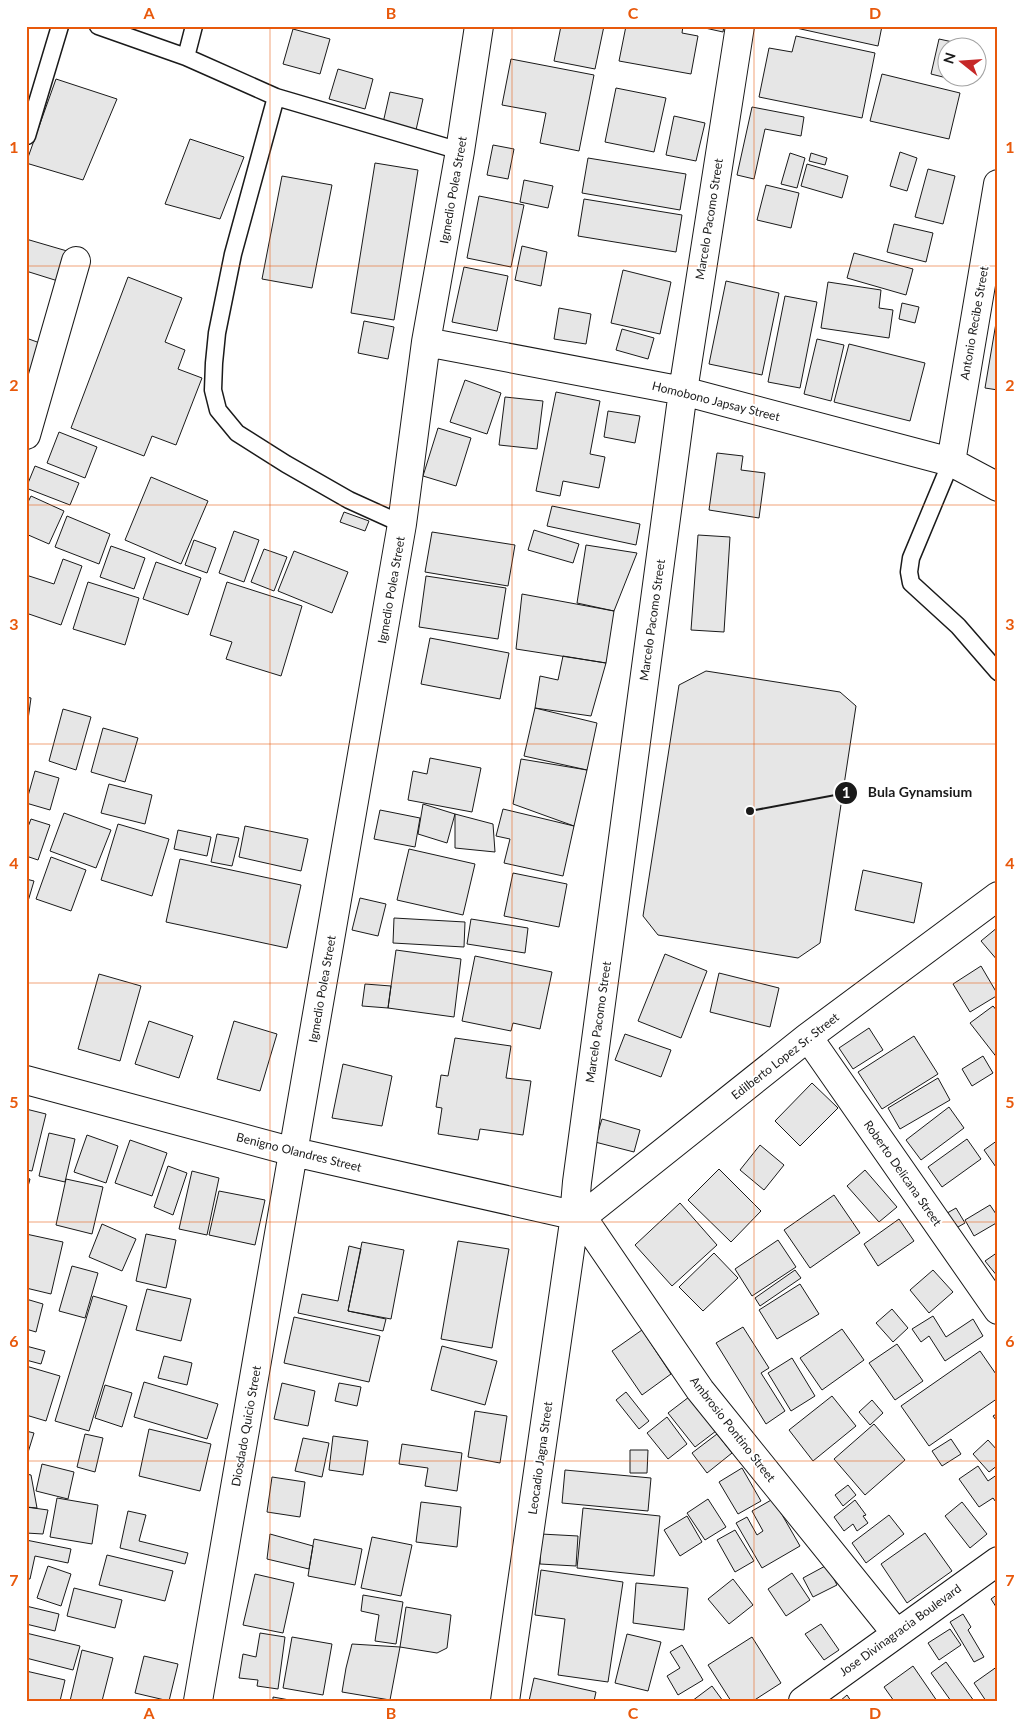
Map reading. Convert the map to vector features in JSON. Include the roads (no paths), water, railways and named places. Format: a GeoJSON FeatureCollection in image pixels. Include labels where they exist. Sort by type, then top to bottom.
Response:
{"type":"FeatureCollection","features":[{"type":"Feature","properties":{"kind":"street","name":"Igmedio Polea Street"},"geometry":{"type":"LineString","coordinates":[[294,1152],[402,524],[426,342],[460,151],[479,26]]}},
{"type":"Feature","properties":{"kind":"street","name":"Marcelo Pacomo Street"},"geometry":{"type":"LineString","coordinates":[[578,1216],[578,1172],[683,391],[740,26]]}},
{"type":"Feature","properties":{"kind":"street","name":"Antonio Recibe Street"},"geometry":{"type":"LineString","coordinates":[[951,462],[998,184]]}},
{"type":"Feature","properties":{"kind":"street"},"geometry":{"type":"LineString","coordinates":[[26,435],[76,261]]}},
{"type":"Feature","properties":{"kind":"street","name":"Homobono Japsay Street"},"geometry":{"type":"LineString","coordinates":[[426,342],[683,391],[951,462],[998,487]]}},
{"type":"Feature","properties":{"kind":"street","name":"Edilberto Lopez Sr. Street"},"geometry":{"type":"LineString","coordinates":[[578,1216],[808,1037],[998,896]]}},
{"type":"Feature","properties":{"kind":"street","name":"Roberto Delicana Street"},"geometry":{"type":"LineString","coordinates":[[808,1037],[998,1310]]}},
{"type":"Feature","properties":{"kind":"street","name":"Benigno Olandres Street"},"geometry":{"type":"LineString","coordinates":[[26,1080],[294,1152],[578,1216]]}},
{"type":"Feature","properties":{"kind":"street","name":"Diosdado Quicio Street"},"geometry":{"type":"LineString","coordinates":[[198,1701],[294,1152]]}},
{"type":"Feature","properties":{"kind":"street","name":"Ambrosio Pontino Street"},"geometry":{"type":"LineString","coordinates":[[578,1216],[700,1390],[896,1633]]}},
{"type":"Feature","properties":{"kind":"street","name":"Leocadio Jagna Street"},"geometry":{"type":"LineString","coordinates":[[505,1701],[578,1216]]}},
{"type":"Feature","properties":{"kind":"street","name":"Jose Divinagracia Boulevard"},"geometry":{"type":"LineString","coordinates":[[803,1701],[998,1560]]}},
{"type":"Feature","properties":{"kind":"lane"},"geometry":{"type":"LineString","coordinates":[[27,136],[60,26]]}},
{"type":"Feature","properties":{"kind":"lane"},"geometry":{"type":"LineString","coordinates":[[98,26],[186,57],[276,97],[460,151]]}},
{"type":"Feature","properties":{"kind":"lane"},"geometry":{"type":"LineString","coordinates":[[186,57],[194,26]]}},
{"type":"Feature","properties":{"kind":"lane"},"geometry":{"type":"LineString","coordinates":[[276,97],[233,254],[217,333],[214,390],[218,410],[237,434],[349,500],[402,524]]}},
{"type":"Feature","properties":{"kind":"lane"},"geometry":{"type":"LineString","coordinates":[[951,462],[911,558],[909,572],[911,583],[958,626],[998,672]]}},
{"type":"Feature","properties":{"kind":"place","name":"Bula Gynamsium"},"geometry":{"type":"Point","coordinates":[750,811]}}]}
